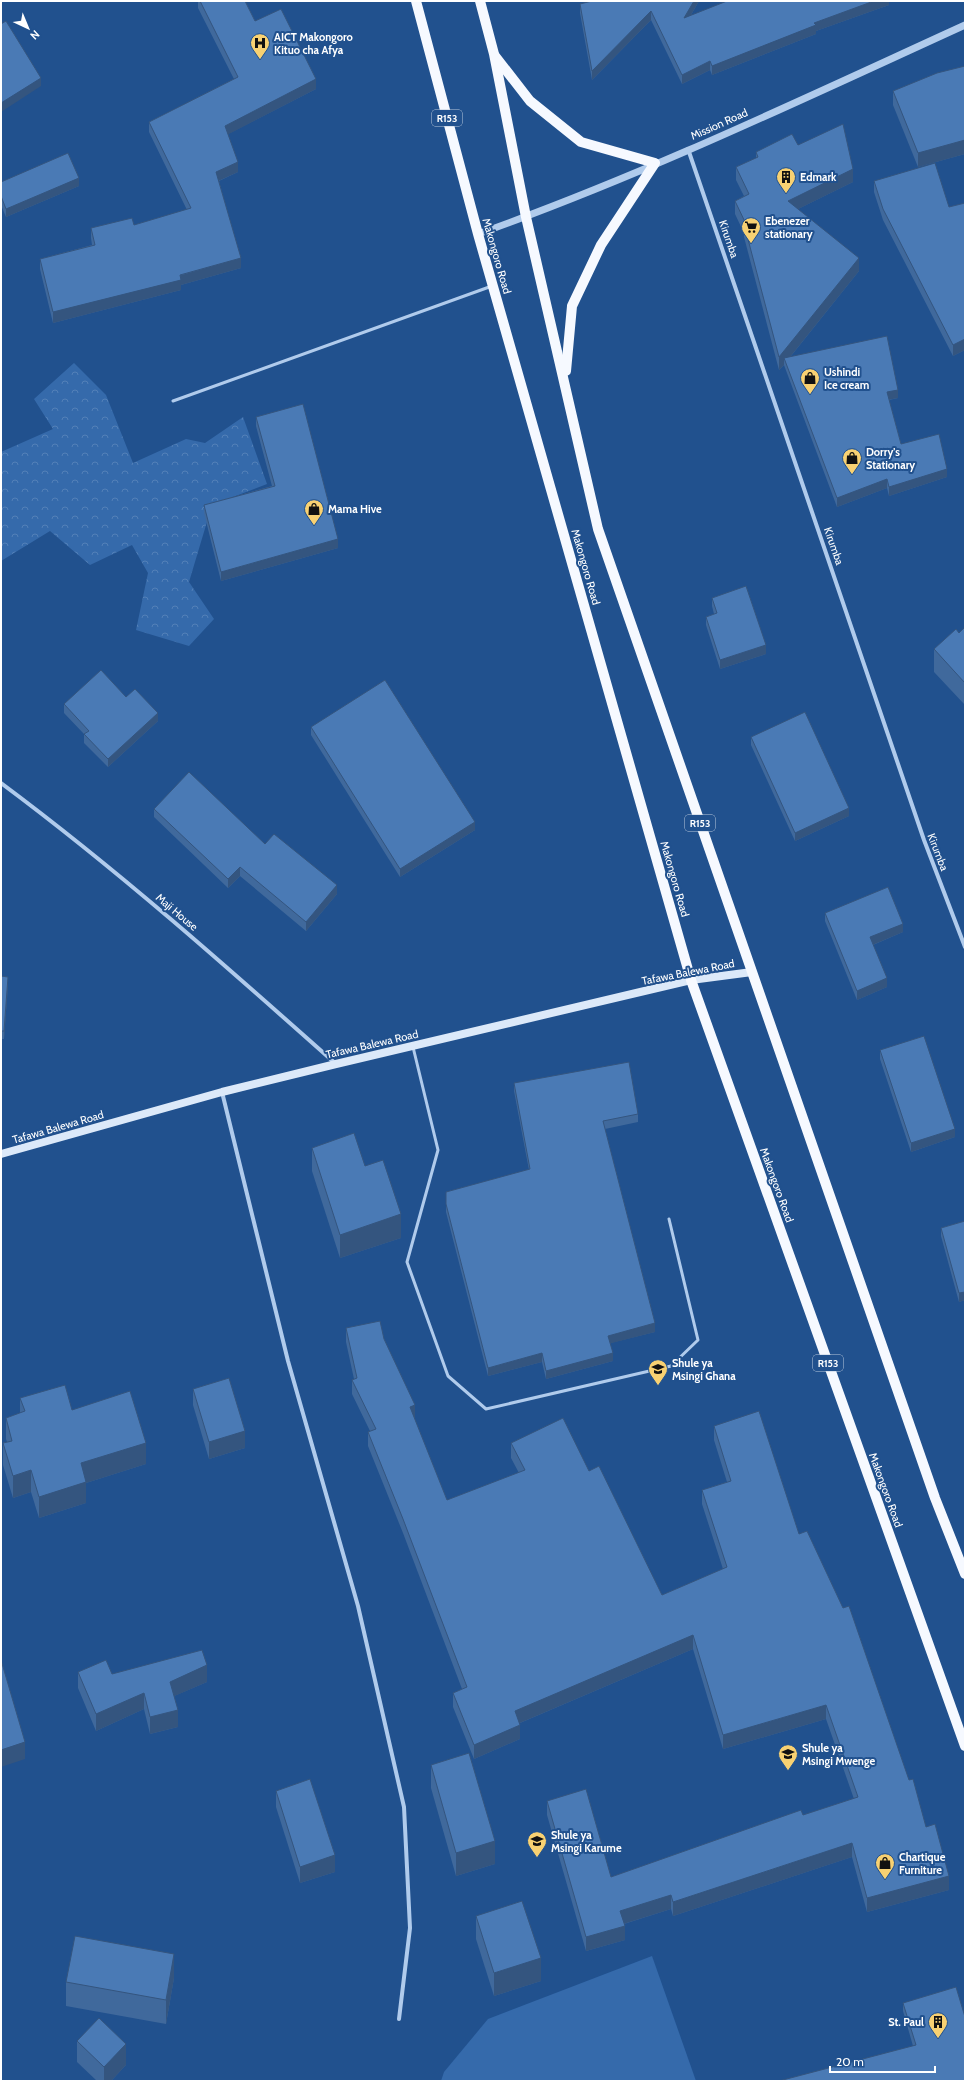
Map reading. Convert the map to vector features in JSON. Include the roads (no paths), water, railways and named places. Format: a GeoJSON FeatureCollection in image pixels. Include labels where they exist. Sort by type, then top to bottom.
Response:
{"type":"FeatureCollection","features":[{"type":"Feature","properties":{"kind":"main road","name":"Makongoro Road"},"geometry":{"type":"LineString","coordinates":[[416,1],[478,234],[691,980],[965,1746]]}},
{"type":"Feature","properties":{"kind":"main road","name":"Makongoro Road"},"geometry":{"type":"LineString","coordinates":[[480,1],[494,54],[526,217],[565,380],[598,529],[935,1498],[965,1574]]}},
{"type":"Feature","properties":{"kind":"main road"},"geometry":{"type":"LineString","coordinates":[[494,54],[530,101],[581,142],[655,163],[601,245],[572,306],[565,380]]}},
{"type":"Feature","properties":{"kind":"main road","name":"Tafawa Balewa Road"},"geometry":{"type":"LineString","coordinates":[[1,1154],[222,1092],[412,1045],[691,980],[752,972]]}},
{"type":"Feature","properties":{"kind":"street","name":"Mission Road"},"geometry":{"type":"LineString","coordinates":[[478,234],[526,217],[688,149],[965,25]]}},
{"type":"Feature","properties":{"kind":"street","name":"Kirumba"},"geometry":{"type":"LineString","coordinates":[[688,149],[924,840],[965,947]]}},
{"type":"Feature","properties":{"kind":"street","name":"Maji House"},"geometry":{"type":"LineString","coordinates":[[1,783],[61,827],[195,939],[336,1064]]}},
{"type":"Feature","properties":{"kind":"street"},"geometry":{"type":"LineString","coordinates":[[222,1092],[288,1361],[358,1606],[404,1807],[410,1928],[399,2018]]}},
{"type":"Feature","properties":{"kind":"lane"},"geometry":{"type":"LineString","coordinates":[[173,401],[493,286]]}},
{"type":"Feature","properties":{"kind":"lane"},"geometry":{"type":"LineString","coordinates":[[412,1045],[438,1150],[407,1262],[448,1376],[486,1409],[671,1366],[698,1340],[669,1219]]}},
{"type":"Feature","properties":{"kind":"place","name":"AICT Makongoro Kituo cha Afya"},"geometry":{"type":"Point","coordinates":[260,60]}},
{"type":"Feature","properties":{"kind":"place","name":"Edmark"},"geometry":{"type":"Point","coordinates":[786,194]}},
{"type":"Feature","properties":{"kind":"place","name":"Ebenezer stationary"},"geometry":{"type":"Point","coordinates":[751,244]}},
{"type":"Feature","properties":{"kind":"place","name":"Ushindi Ice cream"},"geometry":{"type":"Point","coordinates":[810,395]}},
{"type":"Feature","properties":{"kind":"place","name":"Dorry's Stationary"},"geometry":{"type":"Point","coordinates":[852,475]}},
{"type":"Feature","properties":{"kind":"place","name":"Mama Hive"},"geometry":{"type":"Point","coordinates":[314,526]}},
{"type":"Feature","properties":{"kind":"place","name":"Shule ya Msingi Ghana"},"geometry":{"type":"Point","coordinates":[658,1386]}},
{"type":"Feature","properties":{"kind":"place","name":"Shule ya Msingi Mwenge"},"geometry":{"type":"Point","coordinates":[788,1771]}},
{"type":"Feature","properties":{"kind":"place","name":"Shule ya Msingi Karume"},"geometry":{"type":"Point","coordinates":[537,1858]}},
{"type":"Feature","properties":{"kind":"place","name":"Chartique Furniture"},"geometry":{"type":"Point","coordinates":[885,1880]}},
{"type":"Feature","properties":{"kind":"place","name":"St. Paul"},"geometry":{"type":"Point","coordinates":[938,2039]}}]}
